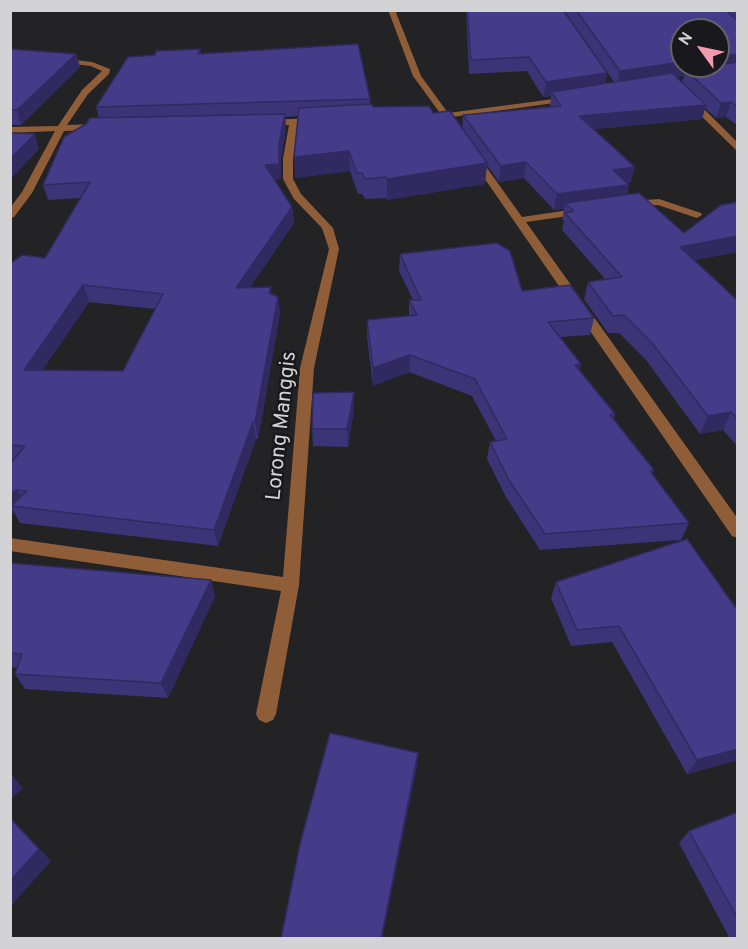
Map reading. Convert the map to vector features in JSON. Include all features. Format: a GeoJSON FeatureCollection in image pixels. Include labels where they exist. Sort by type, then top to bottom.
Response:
{"type":"FeatureCollection","features":[{"type":"Feature","properties":{"kind":"street"},"geometry":{"type":"LineString","coordinates":[[391,10],[417,76],[738,532]]}},
{"type":"Feature","properties":{"kind":"street"},"geometry":{"type":"LineString","coordinates":[[10,215],[27,193],[62,128],[85,92],[105,76],[106,69],[92,64],[52,59]]}},
{"type":"Feature","properties":{"kind":"street"},"geometry":{"type":"LineString","coordinates":[[678,88],[738,148]]}},
{"type":"Feature","properties":{"kind":"street"},"geometry":{"type":"LineString","coordinates":[[424,117],[469,114],[580,97]]}},
{"type":"Feature","properties":{"kind":"street"},"geometry":{"type":"LineString","coordinates":[[260,123],[323,121]]}},
{"type":"Feature","properties":{"kind":"street","name":"Lorong Manggis"},"geometry":{"type":"LineString","coordinates":[[266,714],[291,585],[307,368],[334,249],[334,237],[329,228],[291,187],[288,177],[294,123]]}},
{"type":"Feature","properties":{"kind":"street"},"geometry":{"type":"LineString","coordinates":[[10,130],[114,126]]}},
{"type":"Feature","properties":{"kind":"street"},"geometry":{"type":"LineString","coordinates":[[623,205],[659,202],[697,214]]}},
{"type":"Feature","properties":{"kind":"street"},"geometry":{"type":"LineString","coordinates":[[520,220],[589,210]]}},
{"type":"Feature","properties":{"kind":"street"},"geometry":{"type":"LineString","coordinates":[[10,544],[291,585]]}},
{"type":"Feature","properties":{"kind":"building"},"geometry":{"type":"Polygon","coordinates":[[[467,10],[563,10],[607,73],[546,82],[529,57],[471,60],[467,10]]]}},
{"type":"Feature","properties":{"kind":"building"},"geometry":{"type":"Polygon","coordinates":[[[576,10],[725,10],[738,21],[738,54],[730,55],[730,18],[670,18],[670,64],[620,71],[576,10]]]}},
{"type":"Feature","properties":{"kind":"building"},"geometry":{"type":"Polygon","coordinates":[[[358,44],[370,99],[96,107],[128,57],[155,55],[156,51],[200,49],[198,54],[358,44]]]}},
{"type":"Feature","properties":{"kind":"building"},"geometry":{"type":"Polygon","coordinates":[[[10,49],[76,54],[17,110],[10,110],[10,49]]]}},
{"type":"Feature","properties":{"kind":"building"},"geometry":{"type":"Polygon","coordinates":[[[738,62],[738,107],[731,102],[721,103],[694,78],[730,78],[730,63],[738,62]]]}},
{"type":"Feature","properties":{"kind":"building"},"geometry":{"type":"Polygon","coordinates":[[[670,73],[670,78],[677,78],[706,105],[579,116],[635,167],[613,170],[629,185],[557,194],[526,162],[501,166],[463,115],[561,106],[551,92],[670,73]]]}},
{"type":"Feature","properties":{"kind":"building"},"geometry":{"type":"Polygon","coordinates":[[[372,104],[373,107],[429,106],[433,113],[450,111],[487,163],[387,179],[386,177],[365,179],[362,173],[357,173],[349,151],[294,157],[299,108],[372,104]]]}},
{"type":"Feature","properties":{"kind":"building"},"geometry":{"type":"Polygon","coordinates":[[[285,114],[279,143],[279,164],[265,165],[292,207],[236,288],[271,287],[269,293],[278,297],[255,422],[253,422],[214,530],[11,506],[27,491],[17,490],[10,493],[10,464],[25,446],[10,445],[10,264],[22,255],[45,258],[90,182],[43,185],[64,137],[86,124],[90,118],[285,114]],[[83,285],[24,370],[123,371],[163,294],[83,285]]]}},
{"type":"Feature","properties":{"kind":"building"},"geometry":{"type":"Polygon","coordinates":[[[10,133],[35,134],[10,159],[10,133]]]}},
{"type":"Feature","properties":{"kind":"building"},"geometry":{"type":"Polygon","coordinates":[[[639,193],[684,233],[721,205],[738,202],[738,236],[680,247],[736,299],[738,298],[738,419],[731,412],[708,416],[652,343],[624,315],[613,316],[588,282],[622,277],[565,213],[574,211],[565,203],[639,193]]]}},
{"type":"Feature","properties":{"kind":"building"},"geometry":{"type":"Polygon","coordinates":[[[497,243],[510,251],[522,291],[570,285],[594,318],[548,322],[581,364],[575,365],[615,414],[610,415],[654,470],[650,471],[689,523],[545,534],[509,480],[490,442],[507,439],[475,379],[410,355],[373,368],[367,320],[417,315],[409,300],[421,300],[400,254],[497,243]]]}},
{"type":"Feature","properties":{"kind":"building"},"geometry":{"type":"Polygon","coordinates":[[[354,392],[347,429],[312,429],[313,393],[354,392]]]}},
{"type":"Feature","properties":{"kind":"building"},"geometry":{"type":"Polygon","coordinates":[[[687,539],[738,611],[738,749],[697,760],[619,626],[577,630],[556,582],[687,539]]]}},
{"type":"Feature","properties":{"kind":"building"},"geometry":{"type":"Polygon","coordinates":[[[10,563],[211,580],[161,683],[15,674],[22,654],[10,653],[10,563]]]}},
{"type":"Feature","properties":{"kind":"building"},"geometry":{"type":"Polygon","coordinates":[[[330,733],[418,753],[381,939],[281,939],[300,844],[330,733]]]}},
{"type":"Feature","properties":{"kind":"building"},"geometry":{"type":"Polygon","coordinates":[[[738,812],[738,919],[689,831],[738,812]]]}},
{"type":"Feature","properties":{"kind":"building"},"geometry":{"type":"Polygon","coordinates":[[[10,818],[39,849],[10,881],[10,818]]]}}]}
